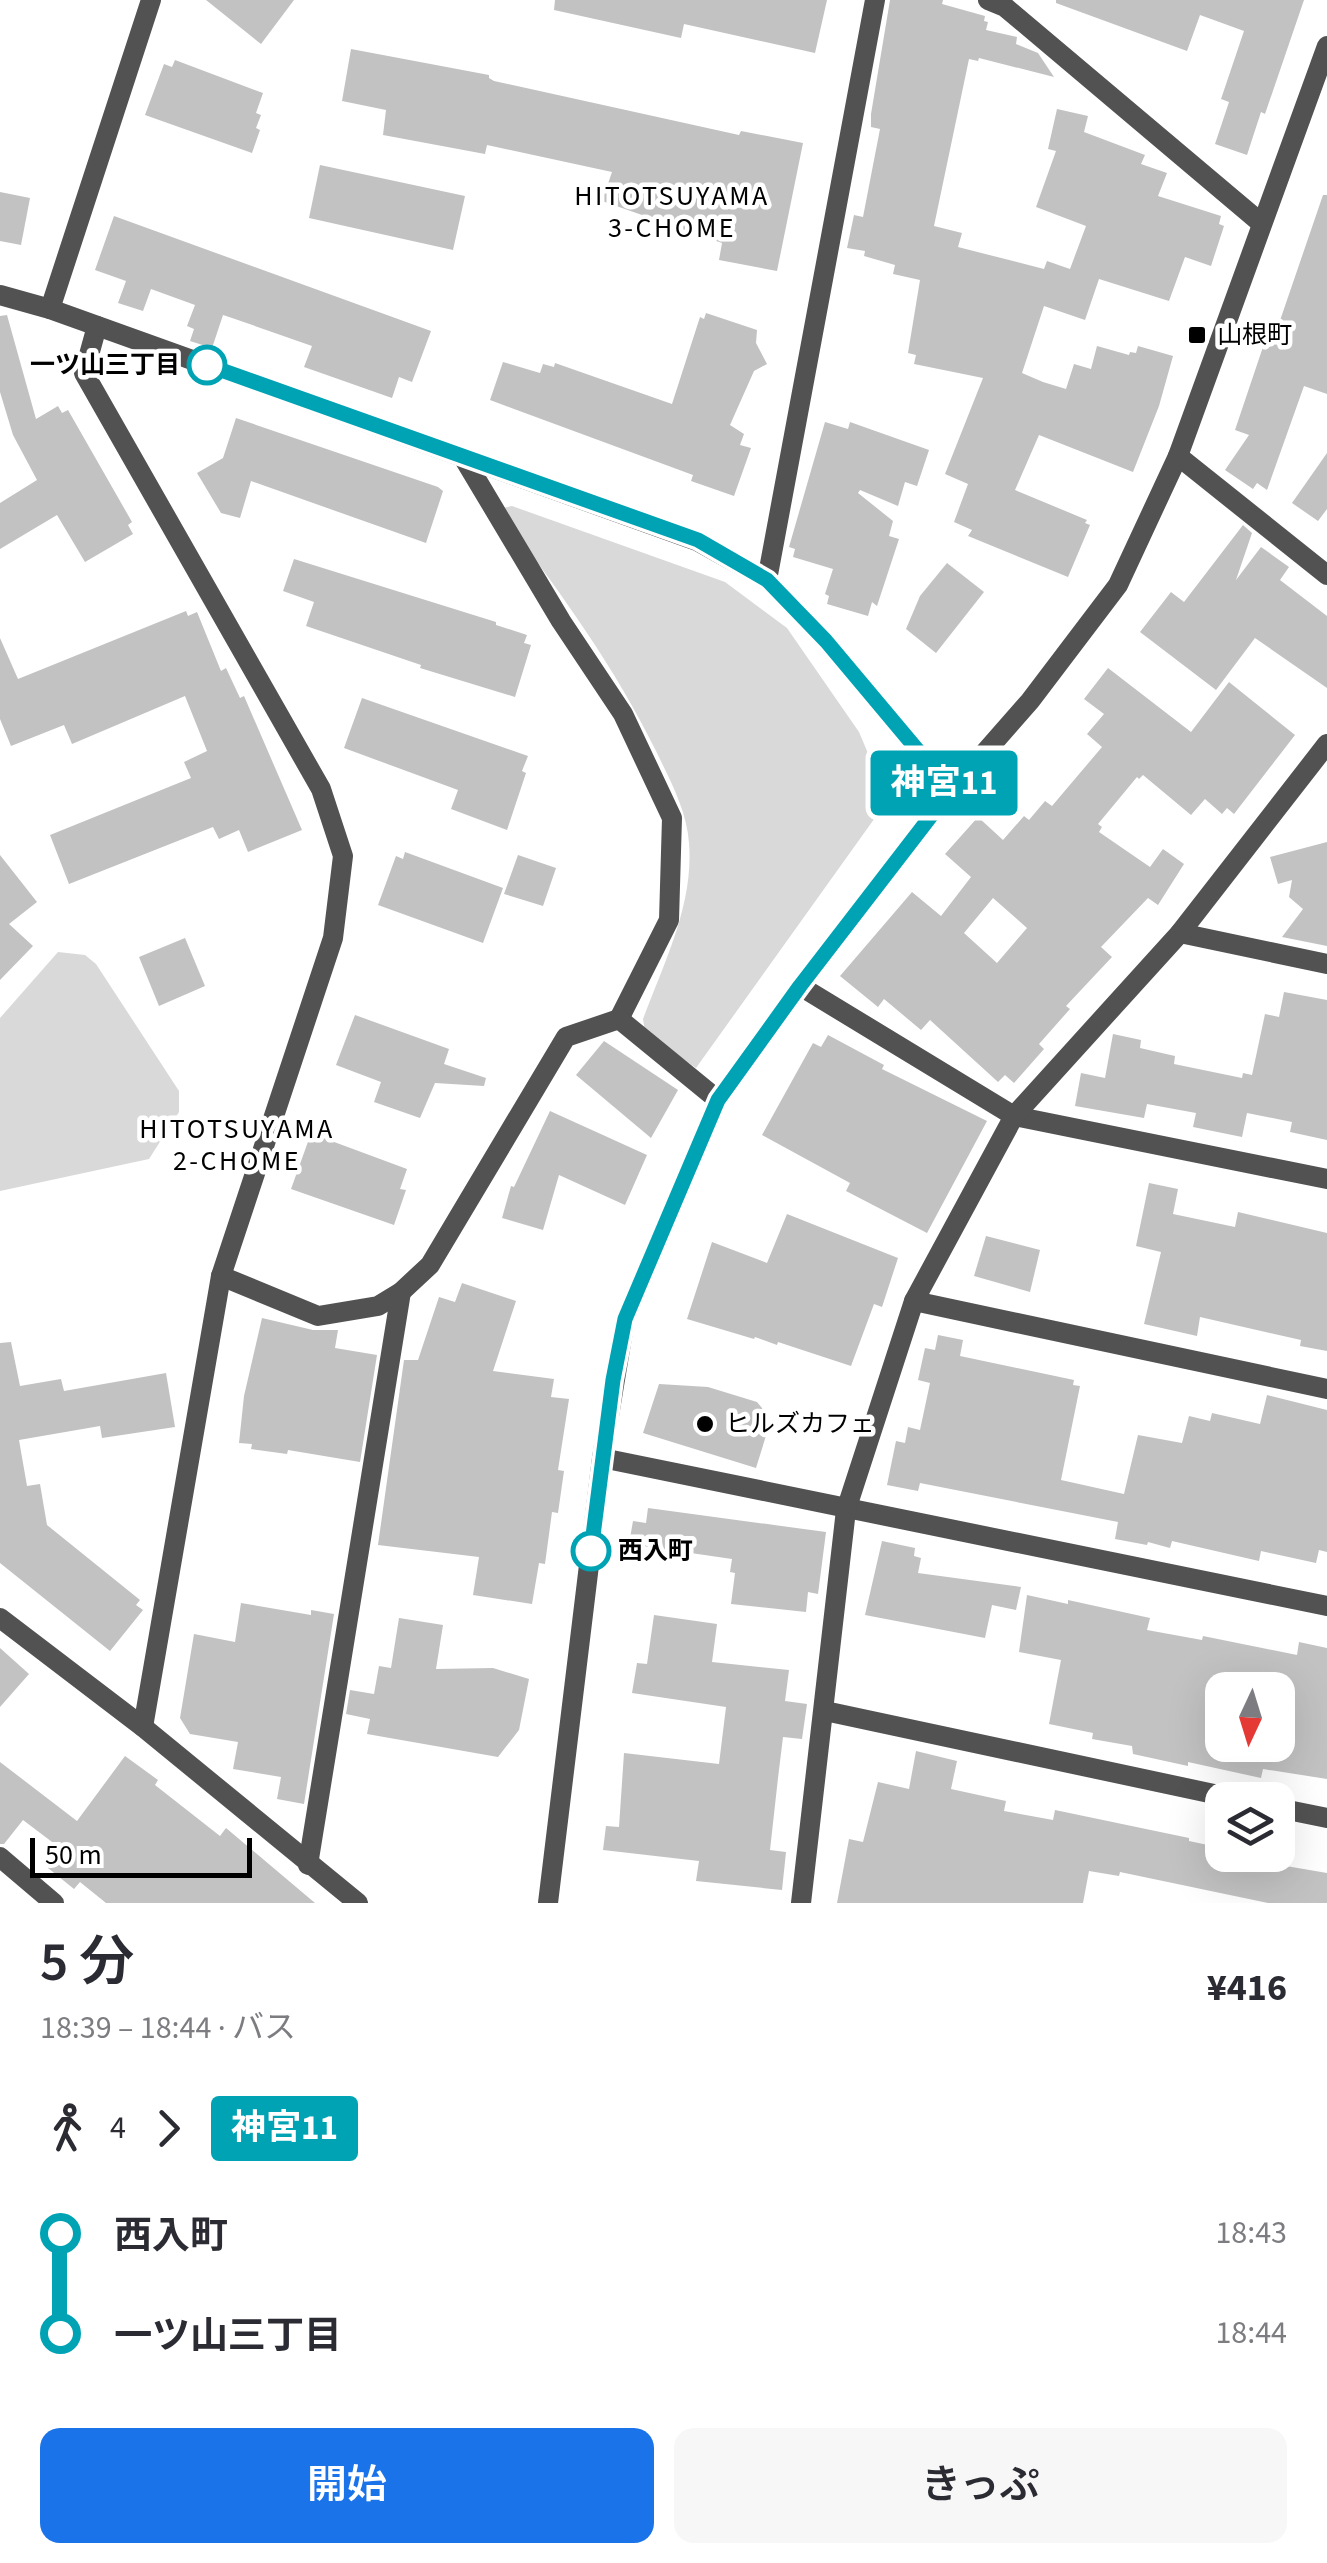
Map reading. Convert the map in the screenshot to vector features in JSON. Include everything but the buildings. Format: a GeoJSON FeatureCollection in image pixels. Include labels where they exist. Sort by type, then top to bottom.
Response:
{"type":"FeatureCollection","features":[{"type":"Feature","properties":{"kind":"street"},"geometry":{"type":"LineString","coordinates":[[50,309],[151,0]]}},
{"type":"Feature","properties":{"kind":"street"},"geometry":{"type":"LineString","coordinates":[[767,580],[875,0]]}},
{"type":"Feature","properties":{"kind":"street"},"geometry":{"type":"LineString","coordinates":[[988,0],[1005,7],[1261,224]]}},
{"type":"Feature","properties":{"kind":"street"},"geometry":{"type":"LineString","coordinates":[[548,1903],[602,1458],[625,1319],[718,1100],[951,790],[1030,701],[1118,586],[1178,456],[1327,46]]}},
{"type":"Feature","properties":{"kind":"street"},"geometry":{"type":"LineString","coordinates":[[0,295],[50,309],[698,540],[767,580],[826,641],[951,790]]}},
{"type":"Feature","properties":{"kind":"street"},"geometry":{"type":"LineString","coordinates":[[97,326],[84,373],[321,789],[343,856],[332,938],[221,1276],[143,1727]]}},
{"type":"Feature","properties":{"kind":"street"},"geometry":{"type":"LineString","coordinates":[[221,1276],[318,1316],[378,1306],[400,1292],[430,1265],[566,1037],[619,1020],[669,920],[672,818],[623,714],[561,620],[464,456]]}},
{"type":"Feature","properties":{"kind":"street"},"geometry":{"type":"LineString","coordinates":[[1178,456],[1327,576]]}},
{"type":"Feature","properties":{"kind":"street"},"geometry":{"type":"LineString","coordinates":[[801,1903],[846,1510],[914,1301],[1014,1116],[1180,933],[1327,744]]}},
{"type":"Feature","properties":{"kind":"street"},"geometry":{"type":"LineString","coordinates":[[1180,933],[1327,964]]}},
{"type":"Feature","properties":{"kind":"street"},"geometry":{"type":"LineString","coordinates":[[800,986],[1014,1116],[1327,1179]]}},
{"type":"Feature","properties":{"kind":"street"},"geometry":{"type":"LineString","coordinates":[[619,1020],[718,1100]]}},
{"type":"Feature","properties":{"kind":"street"},"geometry":{"type":"LineString","coordinates":[[308,1865],[400,1292]]}},
{"type":"Feature","properties":{"kind":"street"},"geometry":{"type":"LineString","coordinates":[[914,1301],[1327,1389]]}},
{"type":"Feature","properties":{"kind":"street"},"geometry":{"type":"LineString","coordinates":[[602,1458],[1327,1606]]}},
{"type":"Feature","properties":{"kind":"street"},"geometry":{"type":"LineString","coordinates":[[0,1618],[143,1727],[358,1903]]}},
{"type":"Feature","properties":{"kind":"street"},"geometry":{"type":"LineString","coordinates":[[825,1711],[1205,1792]]}},
{"type":"Feature","properties":{"kind":"street"},"geometry":{"type":"LineString","coordinates":[[1295,1811],[1327,1818]]}},
{"type":"Feature","properties":{"kind":"street"},"geometry":{"type":"LineString","coordinates":[[0,1857],[54,1903]]}},
{"type":"Feature","properties":{"kind":"shaded area"},"geometry":{"type":"Polygon","coordinates":[[[512,506],[725,582],[787,628],[859,732],[881,784],[882,808],[696,1068],[645,1032],[643,1019],[676,933],[687,888],[689,843],[681,807],[656,751],[602,656],[498,509],[512,506]]]}},
{"type":"Feature","properties":{"kind":"shaded area"},"geometry":{"type":"Polygon","coordinates":[[[58,952],[85,955],[96,964],[179,1091],[179,1112],[149,1159],[0,1191],[0,1018],[58,952]]]}},
{"type":"Feature","properties":{"kind":"bus line","name":"神宮11"},"geometry":{"type":"LineString","coordinates":[[207,365],[698,540],[767,580],[826,641],[951,790],[718,1100],[625,1319],[613,1380],[591,1551]]}},
{"type":"Feature","properties":{"kind":"place","name":"山根町"},"geometry":{"type":"Point","coordinates":[1197,335]}},
{"type":"Feature","properties":{"kind":"place","name":"一ツ山三丁目"},"geometry":{"type":"Point","coordinates":[207,365]}},
{"type":"Feature","properties":{"kind":"place","name":"ヒルズカフェ"},"geometry":{"type":"Point","coordinates":[705,1424]}},
{"type":"Feature","properties":{"kind":"place","name":"西入町"},"geometry":{"type":"Point","coordinates":[591,1551]}},
{"type":"Feature","properties":{"kind":"district","name":"HITOTSUYAMA 3-CHOME"},"geometry":{"type":"Point","coordinates":[672,212]}},
{"type":"Feature","properties":{"kind":"district","name":"HITOTSUYAMA 2-CHOME"},"geometry":{"type":"Point","coordinates":[237,1145]}}]}
